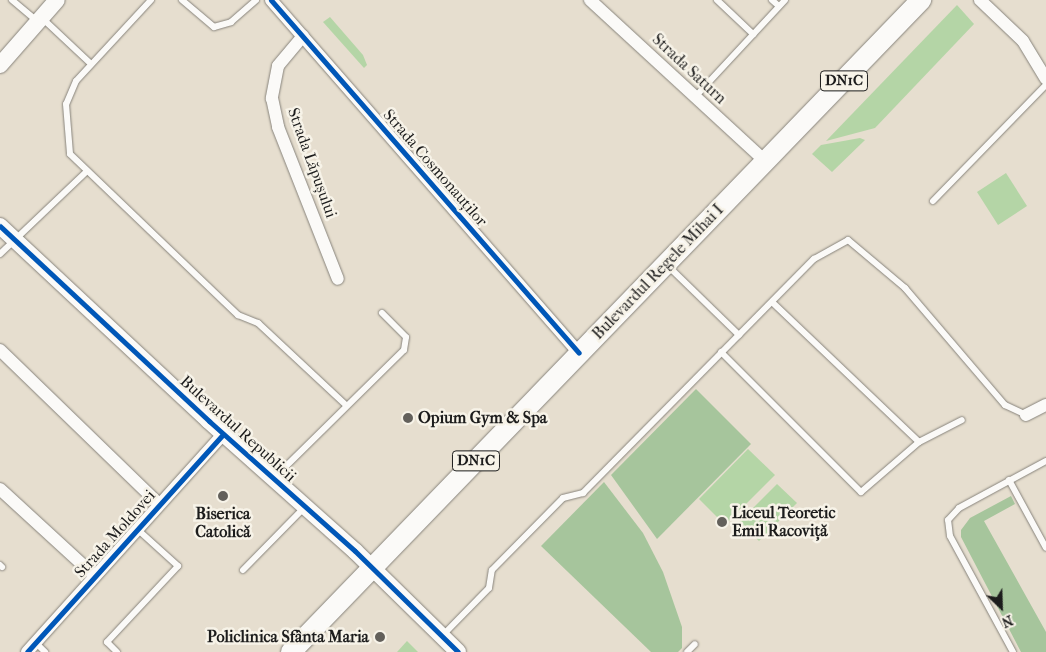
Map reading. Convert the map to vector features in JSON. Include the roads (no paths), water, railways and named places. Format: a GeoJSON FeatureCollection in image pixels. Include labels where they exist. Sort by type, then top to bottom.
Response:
{"type":"FeatureCollection","features":[{"type":"Feature","properties":{"kind":"main road","name":"Bulevardul Regele Mihai I"},"geometry":{"type":"LineString","coordinates":[[291,652],[921,0]]}},
{"type":"Feature","properties":{"kind":"street"},"geometry":{"type":"LineString","coordinates":[[0,65],[57,0]]}},
{"type":"Feature","properties":{"kind":"street","name":"Strada Cosmonauților"},"geometry":{"type":"LineString","coordinates":[[272,0],[579,353]]}},
{"type":"Feature","properties":{"kind":"street","name":"Strada Saturn"},"geometry":{"type":"LineString","coordinates":[[590,0],[766,162]]}},
{"type":"Feature","properties":{"kind":"street"},"geometry":{"type":"LineString","coordinates":[[980,0],[1023,41],[1046,79]]}},
{"type":"Feature","properties":{"kind":"street","name":"Strada Lăpușului"},"geometry":{"type":"LineString","coordinates":[[303,36],[284,54],[278,66],[272,98],[278,127],[338,279]]}},
{"type":"Feature","properties":{"kind":"street","name":"Bulevardul Republicii"},"geometry":{"type":"LineString","coordinates":[[0,226],[223,434],[372,569],[458,652]]}},
{"type":"Feature","properties":{"kind":"street"},"geometry":{"type":"LineString","coordinates":[[0,350],[159,504]]}},
{"type":"Feature","properties":{"kind":"street"},"geometry":{"type":"LineString","coordinates":[[1026,415],[1046,405]]}},
{"type":"Feature","properties":{"kind":"street","name":"Strada Moldovei"},"geometry":{"type":"LineString","coordinates":[[36,649],[94,575],[223,434]]}},
{"type":"Feature","properties":{"kind":"street"},"geometry":{"type":"LineString","coordinates":[[0,489],[94,575]]}},
{"type":"Feature","properties":{"kind":"lane"},"geometry":{"type":"LineString","coordinates":[[12,0],[40,20],[90,63]]}},
{"type":"Feature","properties":{"kind":"lane"},"geometry":{"type":"LineString","coordinates":[[151,0],[90,63],[76,82],[66,104],[70,154],[86,172],[238,315],[258,323],[346,405]]}},
{"type":"Feature","properties":{"kind":"lane"},"geometry":{"type":"LineString","coordinates":[[182,0],[209,26],[220,27],[231,22],[256,0]]}},
{"type":"Feature","properties":{"kind":"lane"},"geometry":{"type":"LineString","coordinates":[[717,0],[753,34]]}},
{"type":"Feature","properties":{"kind":"lane"},"geometry":{"type":"LineString","coordinates":[[772,0],[779,6]]}},
{"type":"Feature","properties":{"kind":"lane"},"geometry":{"type":"LineString","coordinates":[[695,97],[785,0]]}},
{"type":"Feature","properties":{"kind":"lane"},"geometry":{"type":"LineString","coordinates":[[933,201],[1046,85]]}},
{"type":"Feature","properties":{"kind":"lane"},"geometry":{"type":"LineString","coordinates":[[0,254],[16,241],[86,172]]}},
{"type":"Feature","properties":{"kind":"lane"},"geometry":{"type":"LineString","coordinates":[[442,636],[489,588],[492,570],[563,498],[583,493],[814,259],[848,240],[905,288],[1005,405],[1026,415]]}},
{"type":"Feature","properties":{"kind":"lane"},"geometry":{"type":"LineString","coordinates":[[666,264],[739,335]]}},
{"type":"Feature","properties":{"kind":"lane"},"geometry":{"type":"LineString","coordinates":[[772,302],[919,442]]}},
{"type":"Feature","properties":{"kind":"lane"},"geometry":{"type":"LineString","coordinates":[[274,479],[346,405],[358,397],[399,356],[407,343],[402,331],[382,312]]}},
{"type":"Feature","properties":{"kind":"lane"},"geometry":{"type":"LineString","coordinates":[[721,352],[860,492],[919,442],[962,420]]}},
{"type":"Feature","properties":{"kind":"lane"},"geometry":{"type":"LineString","coordinates":[[1014,652],[948,528],[948,520],[959,508],[1046,461]]}},
{"type":"Feature","properties":{"kind":"lane"},"geometry":{"type":"LineString","coordinates":[[1010,480],[1046,548]]}},
{"type":"Feature","properties":{"kind":"lane"},"geometry":{"type":"LineString","coordinates":[[243,570],[305,507]]}},
{"type":"Feature","properties":{"kind":"lane"},"geometry":{"type":"LineString","coordinates":[[117,652],[107,642],[178,566],[137,529]]}},
{"type":"Feature","properties":{"kind":"lane"},"geometry":{"type":"LineString","coordinates":[[687,652],[695,644]]}},
{"type":"Feature","properties":{"kind":"place","name":"Opium Gym & Spa"},"geometry":{"type":"Point","coordinates":[408,418]}},
{"type":"Feature","properties":{"kind":"place","name":"Biserica Catolică"},"geometry":{"type":"Point","coordinates":[223,496]}},
{"type":"Feature","properties":{"kind":"place","name":"Liceul Teoretic Emil Racoviță"},"geometry":{"type":"Point","coordinates":[722,522]}},
{"type":"Feature","properties":{"kind":"place","name":"Policlinica Sfânta Maria"},"geometry":{"type":"Point","coordinates":[380,637]}}]}
